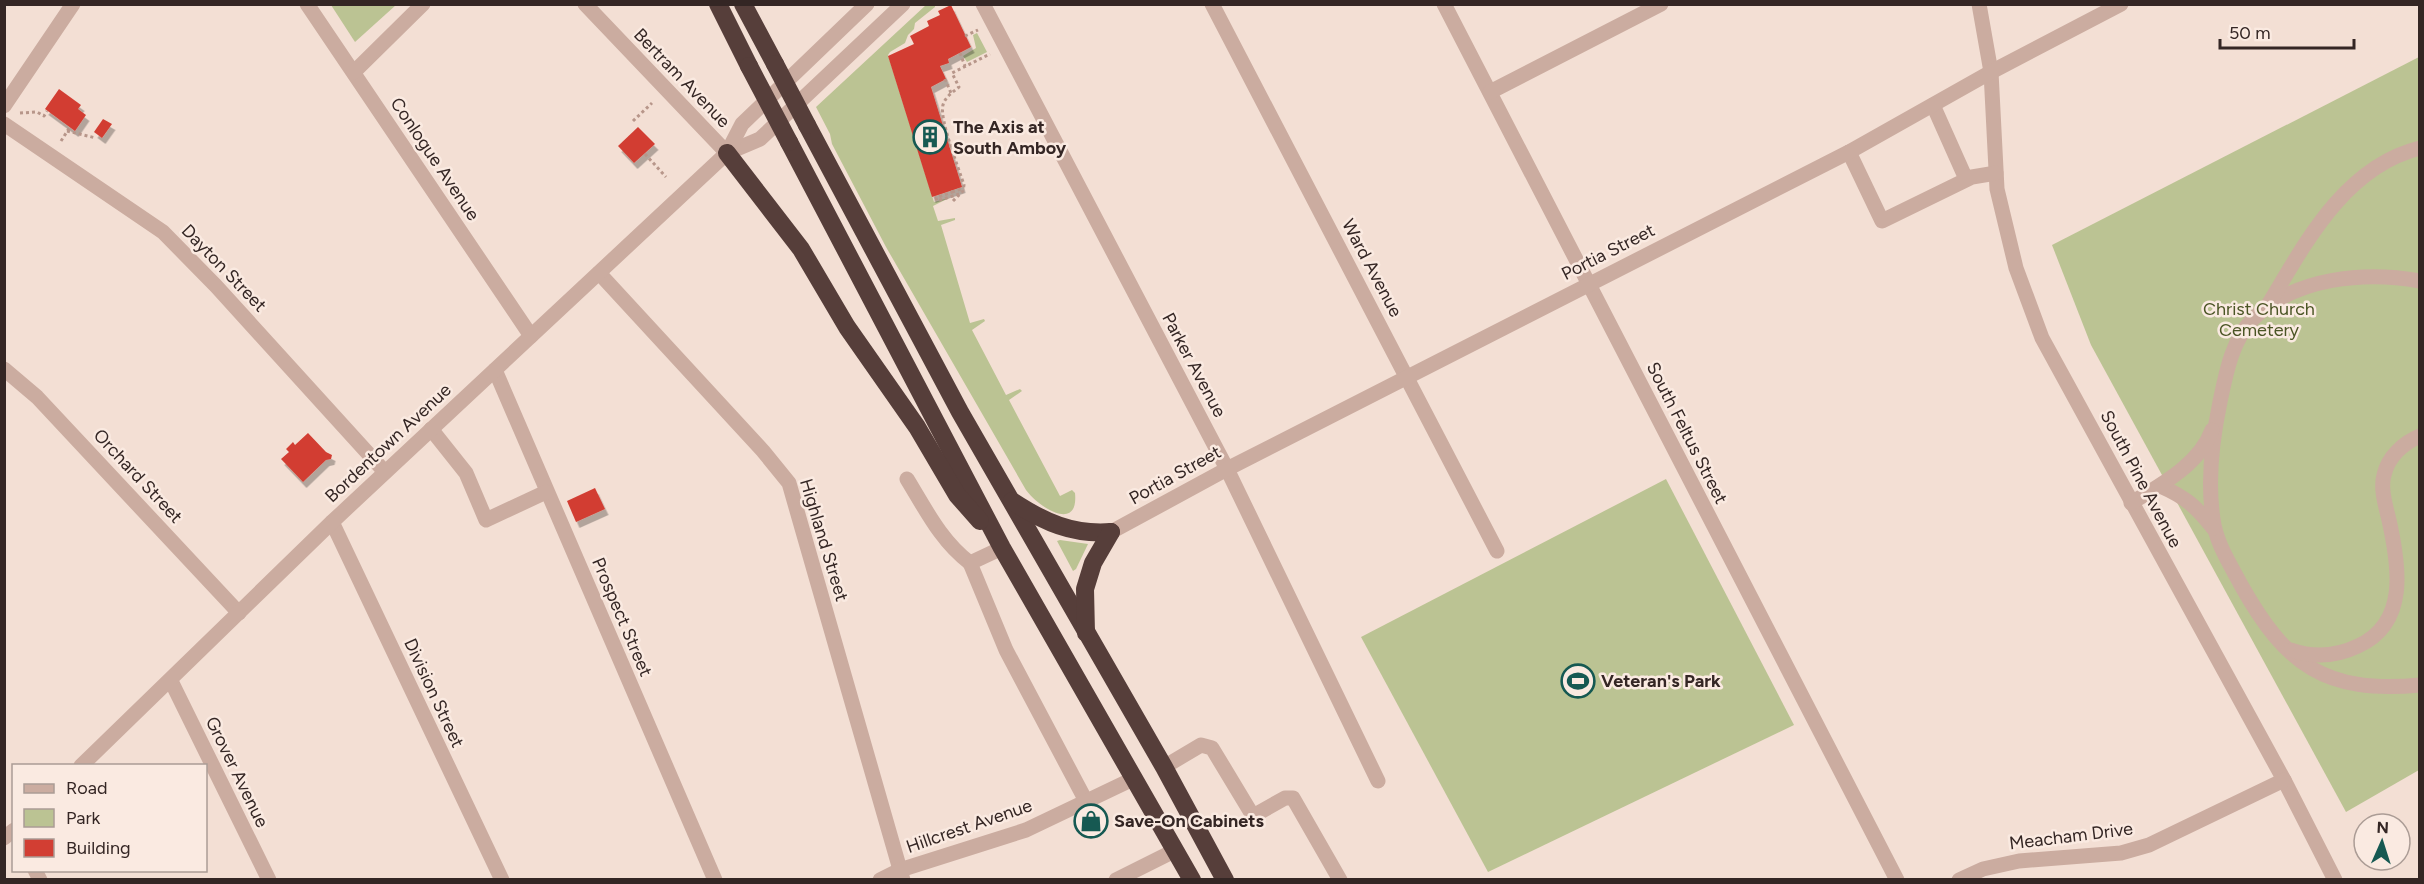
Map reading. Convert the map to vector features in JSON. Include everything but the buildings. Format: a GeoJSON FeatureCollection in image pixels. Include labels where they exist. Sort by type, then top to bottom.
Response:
{"type":"FeatureCollection","features":[{"type":"Feature","properties":{"kind":"highway"},"geometry":{"type":"LineString","coordinates":[[718,4],[1002,548],[1192,879]]}},
{"type":"Feature","properties":{"kind":"highway"},"geometry":{"type":"LineString","coordinates":[[743,4],[960,412],[1226,879]]}},
{"type":"Feature","properties":{"kind":"highway"},"geometry":{"type":"LineString","coordinates":[[727,153],[801,249],[847,327],[917,427],[957,495],[1002,548]]}},
{"type":"Feature","properties":{"kind":"highway"},"geometry":{"type":"LineString","coordinates":[[1010,499],[1039,519],[1063,528],[1090,534],[1111,532]]}},
{"type":"Feature","properties":{"kind":"highway"},"geometry":{"type":"LineString","coordinates":[[1086,634],[1085,589],[1093,563],[1111,532]]}},
{"type":"Feature","properties":{"kind":"street"},"geometry":{"type":"LineString","coordinates":[[4,106],[73,4]]}},
{"type":"Feature","properties":{"kind":"street","name":"Conlogue Avenue"},"geometry":{"type":"LineString","coordinates":[[307,4],[531,336]]}},
{"type":"Feature","properties":{"kind":"street"},"geometry":{"type":"LineString","coordinates":[[354,72],[423,4]]}},
{"type":"Feature","properties":{"kind":"street","name":"Bertram Avenue"},"geometry":{"type":"LineString","coordinates":[[585,4],[727,153]]}},
{"type":"Feature","properties":{"kind":"street","name":"Bordentown Avenue"},"geometry":{"type":"LineString","coordinates":[[82,764],[171,681],[332,522],[727,153],[742,124],[867,4]]}},
{"type":"Feature","properties":{"kind":"street","name":"Bordentown Avenue"},"geometry":{"type":"LineString","coordinates":[[727,153],[760,139],[903,4]]}},
{"type":"Feature","properties":{"kind":"street","name":"Parker Avenue"},"geometry":{"type":"LineString","coordinates":[[983,4],[1227,469],[1378,781]]}},
{"type":"Feature","properties":{"kind":"street","name":"Ward Avenue"},"geometry":{"type":"LineString","coordinates":[[1212,4],[1497,551]]}},
{"type":"Feature","properties":{"kind":"street","name":"South Feltus Street"},"geometry":{"type":"LineString","coordinates":[[1444,4],[1587,285],[1897,879]]}},
{"type":"Feature","properties":{"kind":"street"},"geometry":{"type":"LineString","coordinates":[[1490,92],[1660,4]]}},
{"type":"Feature","properties":{"kind":"street","name":"South Pine Avenue"},"geometry":{"type":"LineString","coordinates":[[1979,4],[1991,72],[1996,173],[2006,233],[2028,303],[2042,338],[2284,780],[2335,879]]}},
{"type":"Feature","properties":{"kind":"street","name":"Portia Street"},"geometry":{"type":"LineString","coordinates":[[1111,532],[1227,469],[1849,152],[1991,72],[2121,4]]}},
{"type":"Feature","properties":{"kind":"street"},"geometry":{"type":"LineString","coordinates":[[843,27],[854,50]]}},
{"type":"Feature","properties":{"kind":"street"},"geometry":{"type":"LineString","coordinates":[[1933,105],[1966,179]]}},
{"type":"Feature","properties":{"kind":"street","name":"Dayton Street"},"geometry":{"type":"LineString","coordinates":[[4,124],[163,232],[216,286],[385,472]]}},
{"type":"Feature","properties":{"kind":"street"},"geometry":{"type":"LineString","coordinates":[[2267,307],[2304,246],[2343,192],[2380,166],[2409,150],[2420,148]]}},
{"type":"Feature","properties":{"kind":"street"},"geometry":{"type":"LineString","coordinates":[[1849,152],[1882,220],[1966,179],[1996,173]]}},
{"type":"Feature","properties":{"kind":"street","name":"Highland Street"},"geometry":{"type":"LineString","coordinates":[[599,273],[763,451],[789,483],[902,875]]}},
{"type":"Feature","properties":{"kind":"street"},"geometry":{"type":"LineString","coordinates":[[2131,503],[2180,472],[2209,437],[2237,341],[2252,320],[2267,307],[2302,290],[2355,276],[2399,277],[2420,281]]}},
{"type":"Feature","properties":{"kind":"street","name":"Orchard Street"},"geometry":{"type":"LineString","coordinates":[[4,369],[38,398],[239,614]]}},
{"type":"Feature","properties":{"kind":"street","name":"Prospect Street"},"geometry":{"type":"LineString","coordinates":[[495,370],[715,879]]}},
{"type":"Feature","properties":{"kind":"street"},"geometry":{"type":"LineString","coordinates":[[2215,419],[2211,473],[2215,530]]}},
{"type":"Feature","properties":{"kind":"street"},"geometry":{"type":"LineString","coordinates":[[431,429],[466,473],[486,520],[546,492]]}},
{"type":"Feature","properties":{"kind":"street"},"geometry":{"type":"LineString","coordinates":[[2283,647],[2321,656],[2347,651],[2366,643],[2379,631],[2388,618],[2396,604],[2398,584],[2393,539],[2384,495],[2384,475],[2393,454],[2409,440],[2420,436]]}},
{"type":"Feature","properties":{"kind":"street"},"geometry":{"type":"LineString","coordinates":[[907,479],[940,534],[955,552],[970,563],[1005,650],[1086,801]]}},
{"type":"Feature","properties":{"kind":"street"},"geometry":{"type":"LineString","coordinates":[[2160,486],[2182,496],[2198,509],[2215,530],[2224,552],[2255,609],[2283,647],[2323,676],[2348,684],[2420,685]]}},
{"type":"Feature","properties":{"kind":"street","name":"Division Street"},"geometry":{"type":"LineString","coordinates":[[332,522],[502,879]]}},
{"type":"Feature","properties":{"kind":"street"},"geometry":{"type":"LineString","coordinates":[[970,563],[1002,548]]}},
{"type":"Feature","properties":{"kind":"street","name":"Grover Avenue"},"geometry":{"type":"LineString","coordinates":[[171,681],[269,879]]}},
{"type":"Feature","properties":{"kind":"street"},"geometry":{"type":"LineString","coordinates":[[1164,767],[1201,745],[1207,745],[1212,748],[1252,816],[1285,798],[1293,798],[1340,879]]}},
{"type":"Feature","properties":{"kind":"street","name":"Hillcrest Avenue"},"geometry":{"type":"LineString","coordinates":[[880,879],[902,875],[1026,830],[1135,778]]}},
{"type":"Feature","properties":{"kind":"street","name":"Meacham Drive"},"geometry":{"type":"LineString","coordinates":[[1959,879],[1983,869],[2019,861],[2121,853],[2149,845],[2284,780]]}},
{"type":"Feature","properties":{"kind":"street"},"geometry":{"type":"LineString","coordinates":[[1116,879],[1134,875],[1176,850]]}},
{"type":"Feature","properties":{"kind":"path"},"geometry":{"type":"LineString","coordinates":[[965,36],[978,30]]}},
{"type":"Feature","properties":{"kind":"path"},"geometry":{"type":"LineString","coordinates":[[960,53],[965,66]]}},
{"type":"Feature","properties":{"kind":"path"},"geometry":{"type":"LineString","coordinates":[[953,201],[964,188],[943,120],[943,105],[951,93],[959,87],[952,73],[990,54]]}},
{"type":"Feature","properties":{"kind":"path"},"geometry":{"type":"LineString","coordinates":[[945,79],[951,93]]}},
{"type":"Feature","properties":{"kind":"path"},"geometry":{"type":"LineString","coordinates":[[633,122],[652,104]]}},
{"type":"Feature","properties":{"kind":"path"},"geometry":{"type":"LineString","coordinates":[[20,113],[37,112],[44,116],[47,111]]}},
{"type":"Feature","properties":{"kind":"path"},"geometry":{"type":"LineString","coordinates":[[61,141],[69,129],[96,138]]}},
{"type":"Feature","properties":{"kind":"path"},"geometry":{"type":"LineString","coordinates":[[645,154],[666,177]]}},
{"type":"Feature","properties":{"kind":"path"},"geometry":{"type":"LineString","coordinates":[[961,194],[937,201],[936,198],[964,188]]}},
{"type":"Feature","properties":{"kind":"green space"},"geometry":{"type":"Polygon","coordinates":[[[331,5],[396,5],[355,42],[331,5]]]}},
{"type":"Feature","properties":{"kind":"green space"},"geometry":{"type":"Polygon","coordinates":[[[926,5],[935,5],[935,7],[915,23],[905,43],[888,55],[934,202],[949,198],[933,206],[938,221],[955,218],[941,225],[970,323],[984,319],[985,321],[972,330],[1006,395],[1020,389],[1022,391],[1009,400],[1060,496],[1072,490],[1075,493],[1075,505],[1071,512],[1064,514],[1048,509],[1026,490],[886,247],[832,144],[830,134],[816,107],[926,5]]]}},
{"type":"Feature","properties":{"kind":"green space"},"geometry":{"type":"Polygon","coordinates":[[[977,33],[987,52],[967,62],[963,56],[976,48],[973,35],[977,33]]]}},
{"type":"Feature","properties":{"kind":"green space","name":"Christ Church Cemetery"},"geometry":{"type":"Polygon","coordinates":[[[2419,57],[2419,770],[2346,812],[2091,345],[2052,245],[2419,57]]]}},
{"type":"Feature","properties":{"kind":"green space","name":"Veteran's Park"},"geometry":{"type":"Polygon","coordinates":[[[1666,479],[1794,725],[1488,872],[1361,637],[1666,479]]]}},
{"type":"Feature","properties":{"kind":"green space"},"geometry":{"type":"Polygon","coordinates":[[[1057,541],[1088,544],[1073,571],[1057,541]]]}},
{"type":"Feature","properties":{"kind":"place","name":"The Axis at South Amboy"},"geometry":{"type":"Point","coordinates":[930,137]}},
{"type":"Feature","properties":{"kind":"place","name":"Veteran's Park"},"geometry":{"type":"Point","coordinates":[1578,681]}},
{"type":"Feature","properties":{"kind":"place","name":"Save-On Cabinets"},"geometry":{"type":"Point","coordinates":[1091,821]}}]}
